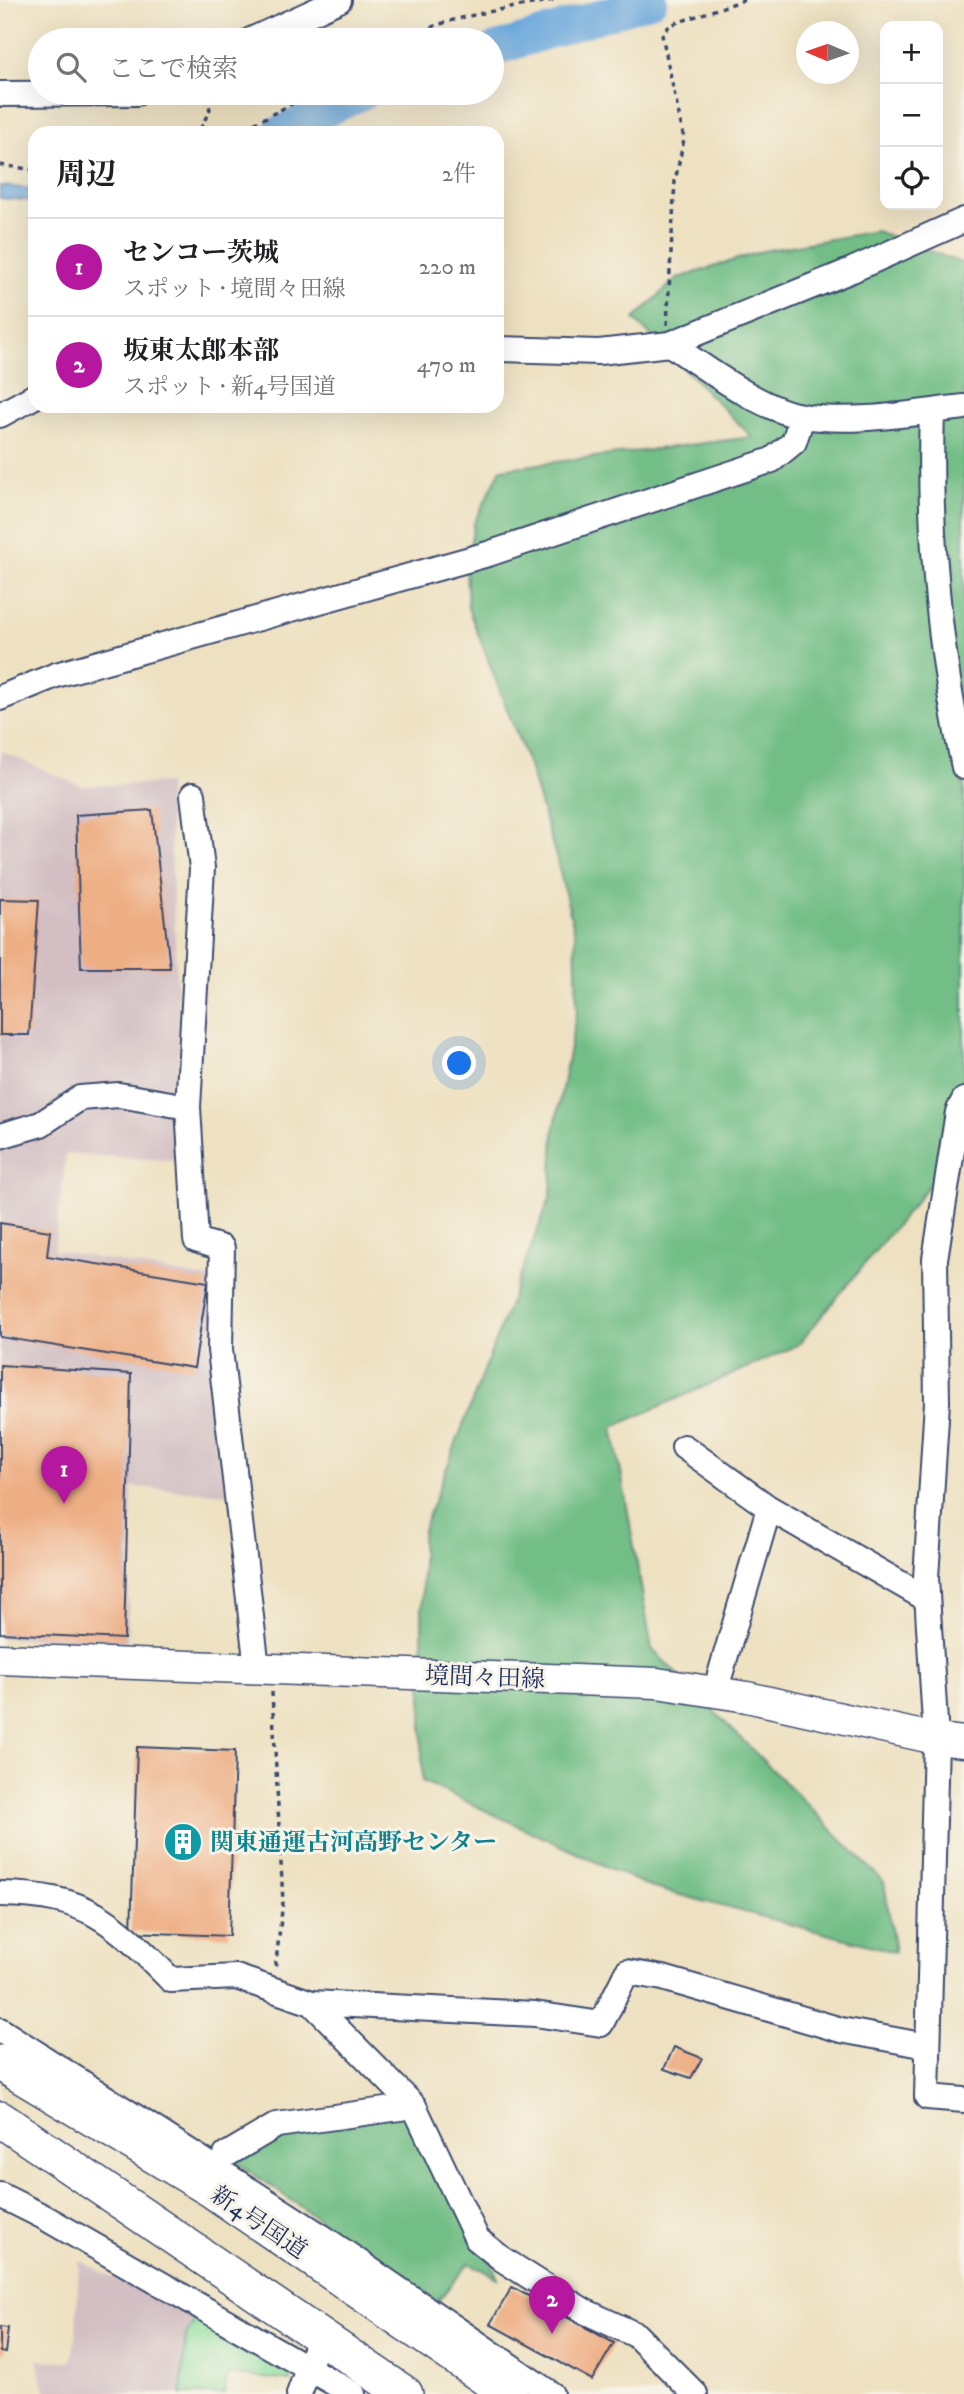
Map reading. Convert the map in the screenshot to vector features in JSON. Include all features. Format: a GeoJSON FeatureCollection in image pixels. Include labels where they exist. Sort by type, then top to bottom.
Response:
{"type":"FeatureCollection","features":[{"type":"Feature","properties":{"kind":"highway","name":"新4号国道"},"geometry":{"type":"LineString","coordinates":[[0,2063],[212,2190],[509,2394]]}},
{"type":"Feature","properties":{"kind":"highway"},"geometry":{"type":"LineString","coordinates":[[0,2119],[314,2351],[405,2394]]}},
{"type":"Feature","properties":{"kind":"main road","name":"境間々田線"},"geometry":{"type":"LineString","coordinates":[[0,1659],[657,1683],[715,1692],[950,1740]]}},
{"type":"Feature","properties":{"kind":"street"},"geometry":{"type":"LineString","coordinates":[[277,28],[339,0]]}},
{"type":"Feature","properties":{"kind":"street"},"geometry":{"type":"LineString","coordinates":[[0,94],[28,94]]}},
{"type":"Feature","properties":{"kind":"street"},"geometry":{"type":"LineString","coordinates":[[504,349],[599,352],[668,344],[852,270],[964,220]]}},
{"type":"Feature","properties":{"kind":"street"},"geometry":{"type":"LineString","coordinates":[[668,344],[770,405],[803,416],[857,418],[964,407]]}},
{"type":"Feature","properties":{"kind":"street"},"geometry":{"type":"LineString","coordinates":[[0,415],[28,400]]}},
{"type":"Feature","properties":{"kind":"street"},"geometry":{"type":"LineString","coordinates":[[932,411],[935,536],[944,659],[964,766]]}},
{"type":"Feature","properties":{"kind":"street"},"geometry":{"type":"LineString","coordinates":[[0,698],[56,675],[488,554],[772,460],[794,442],[803,416]]}},
{"type":"Feature","properties":{"kind":"street"},"geometry":{"type":"LineString","coordinates":[[193,794],[202,868],[188,1107],[196,1240],[222,1248],[220,1350],[264,1669]]}},
{"type":"Feature","properties":{"kind":"street"},"geometry":{"type":"LineString","coordinates":[[0,1136],[41,1124],[80,1098],[120,1095],[188,1107]]}},
{"type":"Feature","properties":{"kind":"street"},"geometry":{"type":"LineString","coordinates":[[964,1100],[955,1124],[935,1259],[937,1402],[927,1599],[950,1740],[927,2046],[928,2097],[964,2100]]}},
{"type":"Feature","properties":{"kind":"street"},"geometry":{"type":"LineString","coordinates":[[684,1447],[769,1508],[927,1599]]}},
{"type":"Feature","properties":{"kind":"street"},"geometry":{"type":"LineString","coordinates":[[715,1692],[769,1508]]}},
{"type":"Feature","properties":{"kind":"street"},"geometry":{"type":"LineString","coordinates":[[0,1895],[66,1900],[85,1907],[128,1937],[171,1980],[236,1977],[312,2003],[534,2014],[601,2024],[627,1972],[663,1978],[841,2030],[927,2046]]}},
{"type":"Feature","properties":{"kind":"street"},"geometry":{"type":"LineString","coordinates":[[312,2003],[414,2106],[477,2239],[502,2259],[584,2311],[636,2334],[695,2394]]}},
{"type":"Feature","properties":{"kind":"street"},"geometry":{"type":"LineString","coordinates":[[0,2029],[321,2236],[551,2394]]}},
{"type":"Feature","properties":{"kind":"street"},"geometry":{"type":"LineString","coordinates":[[226,2155],[277,2125],[414,2106]]}},
{"type":"Feature","properties":{"kind":"street"},"geometry":{"type":"LineString","coordinates":[[0,2195],[314,2351],[353,2394]]}},
{"type":"Feature","properties":{"kind":"street"},"geometry":{"type":"LineString","coordinates":[[299,2394],[314,2351]]}},
{"type":"Feature","properties":{"kind":"path"},"geometry":{"type":"LineString","coordinates":[[432,28],[553,0]]}},
{"type":"Feature","properties":{"kind":"path"},"geometry":{"type":"LineString","coordinates":[[668,344],[675,181],[684,139],[662,35],[670,25],[744,0]]}},
{"type":"Feature","properties":{"kind":"path"},"geometry":{"type":"LineString","coordinates":[[202,126],[210,109],[208,105]]}},
{"type":"Feature","properties":{"kind":"path"},"geometry":{"type":"LineString","coordinates":[[249,126],[290,105]]}},
{"type":"Feature","properties":{"kind":"path"},"geometry":{"type":"LineString","coordinates":[[0,165],[28,169]]}},
{"type":"Feature","properties":{"kind":"path"},"geometry":{"type":"LineString","coordinates":[[264,1669],[283,1902],[273,1990]]}},
{"type":"Feature","properties":{"kind":"shaded area"},"geometry":{"type":"Polygon","coordinates":[[[0,751],[82,786],[168,783],[185,1161],[66,1154],[54,1250],[210,1279],[229,1494],[132,1487],[127,1643],[0,1638],[0,751]]]}},
{"type":"Feature","properties":{"kind":"shaded area"},"geometry":{"type":"Polygon","coordinates":[[[79,2260],[195,2320],[186,2335],[181,2394],[46,2394],[37,2360],[71,2361],[76,2336],[79,2260]]]}},
{"type":"Feature","properties":{"kind":"green space"},"geometry":{"type":"Polygon","coordinates":[[[876,231],[964,264],[964,1152],[949,1161],[798,1345],[613,1427],[652,1649],[884,1882],[895,1952],[650,1887],[422,1781],[422,1533],[551,1195],[554,1131],[577,1010],[575,934],[557,860],[529,766],[468,608],[466,569],[474,523],[501,469],[752,437],[634,319],[676,279],[763,251],[876,231]]]}},
{"type":"Feature","properties":{"kind":"green space"},"geometry":{"type":"Polygon","coordinates":[[[414,2106],[498,2278],[469,2263],[437,2302],[226,2155],[277,2125],[414,2106]]]}},
{"type":"Feature","properties":{"kind":"green space"},"geometry":{"type":"Polygon","coordinates":[[[195,2320],[293,2372],[291,2381],[228,2374],[224,2394],[181,2394],[186,2335],[195,2320]]]}},
{"type":"Feature","properties":{"kind":"water"},"geometry":{"type":"Polygon","coordinates":[[[0,186],[28,188],[28,200],[0,198],[0,186]]]}},
{"type":"Feature","properties":{"kind":"building"},"geometry":{"type":"Polygon","coordinates":[[[152,810],[170,968],[81,968],[76,815],[152,810]]]}},
{"type":"Feature","properties":{"kind":"building"},"geometry":{"type":"Polygon","coordinates":[[[0,899],[39,900],[29,1035],[0,1035],[0,899]]]}},
{"type":"Feature","properties":{"kind":"building"},"geometry":{"type":"Polygon","coordinates":[[[0,1223],[50,1231],[47,1256],[208,1282],[194,1368],[0,1337],[0,1223]]]}},
{"type":"Feature","properties":{"kind":"building"},"geometry":{"type":"Polygon","coordinates":[[[0,1365],[131,1374],[124,1639],[0,1633],[0,1365]]]}},
{"type":"Feature","properties":{"kind":"building","name":"関東通運古河高野センター"},"geometry":{"type":"Polygon","coordinates":[[[137,1747],[235,1751],[229,1936],[131,1932],[137,1747]]]}},
{"type":"Feature","properties":{"kind":"building"},"geometry":{"type":"Polygon","coordinates":[[[674,2047],[702,2058],[691,2078],[664,2069],[674,2047]]]}},
{"type":"Feature","properties":{"kind":"building"},"geometry":{"type":"Polygon","coordinates":[[[512,2287],[614,2343],[592,2380],[490,2324],[512,2287]]]}},
{"type":"Feature","properties":{"kind":"building"},"geometry":{"type":"Polygon","coordinates":[[[0,2327],[8,2328],[5,2353],[0,2352],[0,2327]]]}},
{"type":"Feature","properties":{"kind":"waterway"},"geometry":{"type":"LineString","coordinates":[[504,46],[651,0]]}},
{"type":"Feature","properties":{"kind":"waterway"},"geometry":{"type":"LineString","coordinates":[[294,126],[338,105]]}},
{"type":"Feature","properties":{"kind":"place","name":"センコー茨城"},"geometry":{"type":"Point","coordinates":[64,1504]}},
{"type":"Feature","properties":{"kind":"place","name":"関東通運古河高野センター"},"geometry":{"type":"Point","coordinates":[183,1842]}},
{"type":"Feature","properties":{"kind":"place","name":"坂東太郎本部"},"geometry":{"type":"Point","coordinates":[552,2334]}}]}
